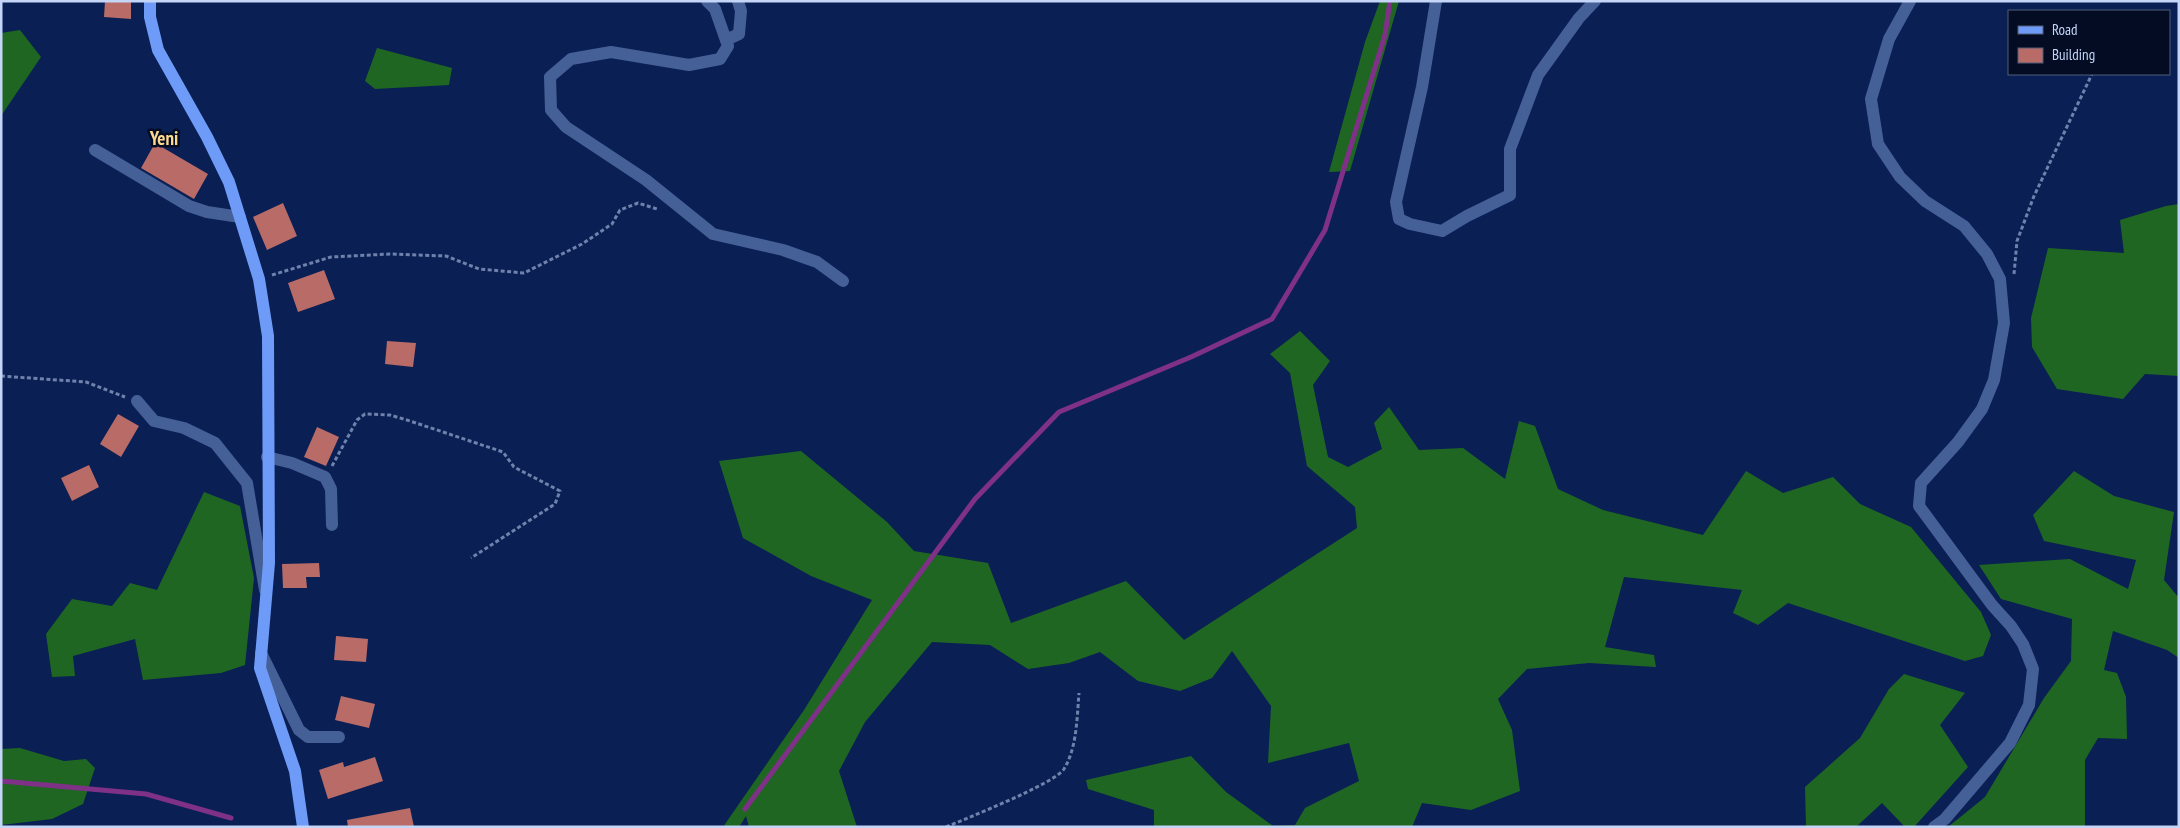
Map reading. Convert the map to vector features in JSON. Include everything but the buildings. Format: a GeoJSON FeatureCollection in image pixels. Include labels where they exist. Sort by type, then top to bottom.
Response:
{"type":"FeatureCollection","features":[{"type":"Feature","properties":{"kind":"main road"},"geometry":{"type":"LineString","coordinates":[[150,1],[150,17],[158,50],[207,137],[229,182],[259,279],[268,336],[267,457],[269,563],[260,668],[295,771],[302,827]]}},
{"type":"Feature","properties":{"kind":"street"},"geometry":{"type":"LineString","coordinates":[[707,1],[715,10],[728,46],[720,59],[689,65],[610,52],[571,58],[550,77],[551,110],[566,127],[646,180],[713,234],[783,250],[817,262],[843,281]]}},
{"type":"Feature","properties":{"kind":"street"},"geometry":{"type":"LineString","coordinates":[[726,40],[739,34],[741,11],[738,1]]}},
{"type":"Feature","properties":{"kind":"street"},"geometry":{"type":"LineString","coordinates":[[1436,1],[1422,87],[1396,202],[1399,219],[1410,224],[1442,231],[1467,216],[1510,195],[1510,149],[1538,75],[1579,18],[1595,1]]}},
{"type":"Feature","properties":{"kind":"street"},"geometry":{"type":"LineString","coordinates":[[1910,1],[1889,39],[1871,99],[1878,144],[1900,176],[1925,201],[1964,226],[1986,254],[2000,278],[2004,323],[1994,380],[1982,409],[1958,442],[1921,483],[1919,506],[1992,605],[2011,626],[2034,669],[2029,704],[2010,743],[1945,819],[1934,827]]}},
{"type":"Feature","properties":{"kind":"street"},"geometry":{"type":"LineString","coordinates":[[95,150],[189,206],[207,212],[240,217]]}},
{"type":"Feature","properties":{"kind":"street"},"geometry":{"type":"LineString","coordinates":[[137,401],[154,421],[184,428],[215,443],[247,483],[266,598]]}},
{"type":"Feature","properties":{"kind":"street"},"geometry":{"type":"LineString","coordinates":[[267,457],[292,463],[325,477],[331,489],[332,525]]}},
{"type":"Feature","properties":{"kind":"street"},"geometry":{"type":"LineString","coordinates":[[261,653],[299,730],[308,737],[339,738]]}},
{"type":"Feature","properties":{"kind":"path"},"geometry":{"type":"LineString","coordinates":[[2014,276],[2017,240],[2034,196],[2092,75]]}},
{"type":"Feature","properties":{"kind":"path"},"geometry":{"type":"LineString","coordinates":[[259,279],[332,257],[390,254],[446,256],[479,268],[524,273],[582,244],[612,224],[620,210],[638,203],[664,211]]}},
{"type":"Feature","properties":{"kind":"path"},"geometry":{"type":"LineString","coordinates":[[1,376],[86,382],[137,401]]}},
{"type":"Feature","properties":{"kind":"path"},"geometry":{"type":"LineString","coordinates":[[325,477],[357,420],[365,414],[382,415],[410,421],[503,452],[514,467],[560,491],[555,504],[471,558]]}},
{"type":"Feature","properties":{"kind":"path"},"geometry":{"type":"LineString","coordinates":[[946,827],[1032,790],[1064,770],[1072,749],[1079,693]]}},
{"type":"Feature","properties":{"kind":"green space"},"geometry":{"type":"Polygon","coordinates":[[[1380,1],[1399,1],[1350,171],[1329,172],[1365,42],[1380,1]]]}},
{"type":"Feature","properties":{"kind":"green space"},"geometry":{"type":"Polygon","coordinates":[[[20,30],[41,57],[1,116],[1,33],[20,30]]]}},
{"type":"Feature","properties":{"kind":"green space"},"geometry":{"type":"Polygon","coordinates":[[[377,48],[452,68],[449,85],[375,89],[365,81],[377,48]]]}},
{"type":"Feature","properties":{"kind":"green space"},"geometry":{"type":"Polygon","coordinates":[[[2179,204],[2179,376],[2145,374],[2123,399],[2057,389],[2032,347],[2031,318],[2048,248],[2124,253],[2120,220],[2179,204]]]}},
{"type":"Feature","properties":{"kind":"green space"},"geometry":{"type":"Polygon","coordinates":[[[1300,331],[1330,361],[1313,385],[1328,457],[1348,467],[1382,449],[1374,423],[1389,407],[1419,450],[1463,448],[1505,479],[1519,421],[1535,426],[1558,489],[1603,510],[1703,535],[1746,471],[1783,493],[1833,477],[1860,504],[1911,527],[1981,612],[1991,635],[1983,656],[1965,661],[1788,603],[1758,625],[1733,613],[1742,590],[1624,577],[1605,647],[1654,655],[1656,667],[1589,663],[1527,669],[1498,699],[1512,730],[1520,791],[1471,810],[1422,803],[1412,827],[1154,827],[1154,810],[1088,789],[1086,780],[1191,756],[1226,792],[1273,826],[1295,825],[1305,808],[1359,781],[1349,743],[1268,763],[1271,706],[1232,651],[1212,678],[1180,691],[1138,681],[1100,652],[1069,663],[1028,669],[990,645],[932,642],[865,722],[839,771],[857,827],[749,827],[746,816],[739,827],[723,827],[804,710],[872,600],[811,576],[743,538],[719,461],[801,451],[887,522],[914,551],[988,563],[1011,623],[1126,581],[1184,640],[1357,528],[1355,507],[1307,466],[1290,373],[1270,354],[1300,331]]]}},
{"type":"Feature","properties":{"kind":"green space"},"geometry":{"type":"Polygon","coordinates":[[[2074,471],[2114,496],[2174,512],[2164,580],[2179,598],[2179,658],[2167,650],[2113,631],[2104,670],[2117,673],[2126,697],[2127,739],[2098,738],[2085,760],[2085,827],[1948,827],[1985,797],[2044,698],[2071,661],[2072,619],[2001,599],[1979,565],[2070,559],[2128,589],[2136,560],[2044,541],[2033,515],[2074,471]]]}},
{"type":"Feature","properties":{"kind":"green space"},"geometry":{"type":"Polygon","coordinates":[[[204,492],[240,506],[254,578],[245,665],[221,673],[143,680],[135,639],[73,656],[75,676],[52,677],[46,634],[72,599],[112,606],[130,583],[157,590],[204,492]]]}},
{"type":"Feature","properties":{"kind":"green space"},"geometry":{"type":"Polygon","coordinates":[[[1904,674],[1965,693],[1940,725],[1968,767],[1914,827],[1905,827],[1882,803],[1856,827],[1806,827],[1805,787],[1860,738],[1889,689],[1904,674]]]}},
{"type":"Feature","properties":{"kind":"green space"},"geometry":{"type":"Polygon","coordinates":[[[20,748],[64,761],[86,759],[95,768],[83,804],[52,819],[1,825],[1,749],[20,748]]]}},
{"type":"Feature","properties":{"kind":"waterway"},"geometry":{"type":"LineString","coordinates":[[745,809],[975,499],[1059,412],[1191,357],[1272,319],[1325,230],[1385,35],[1390,1]]}},
{"type":"Feature","properties":{"kind":"waterway"},"geometry":{"type":"LineString","coordinates":[[1,781],[146,794],[231,818]]}},
{"type":"Feature","properties":{"kind":"district","name":"Yeni"},"geometry":{"type":"Point","coordinates":[164,138]}}]}
